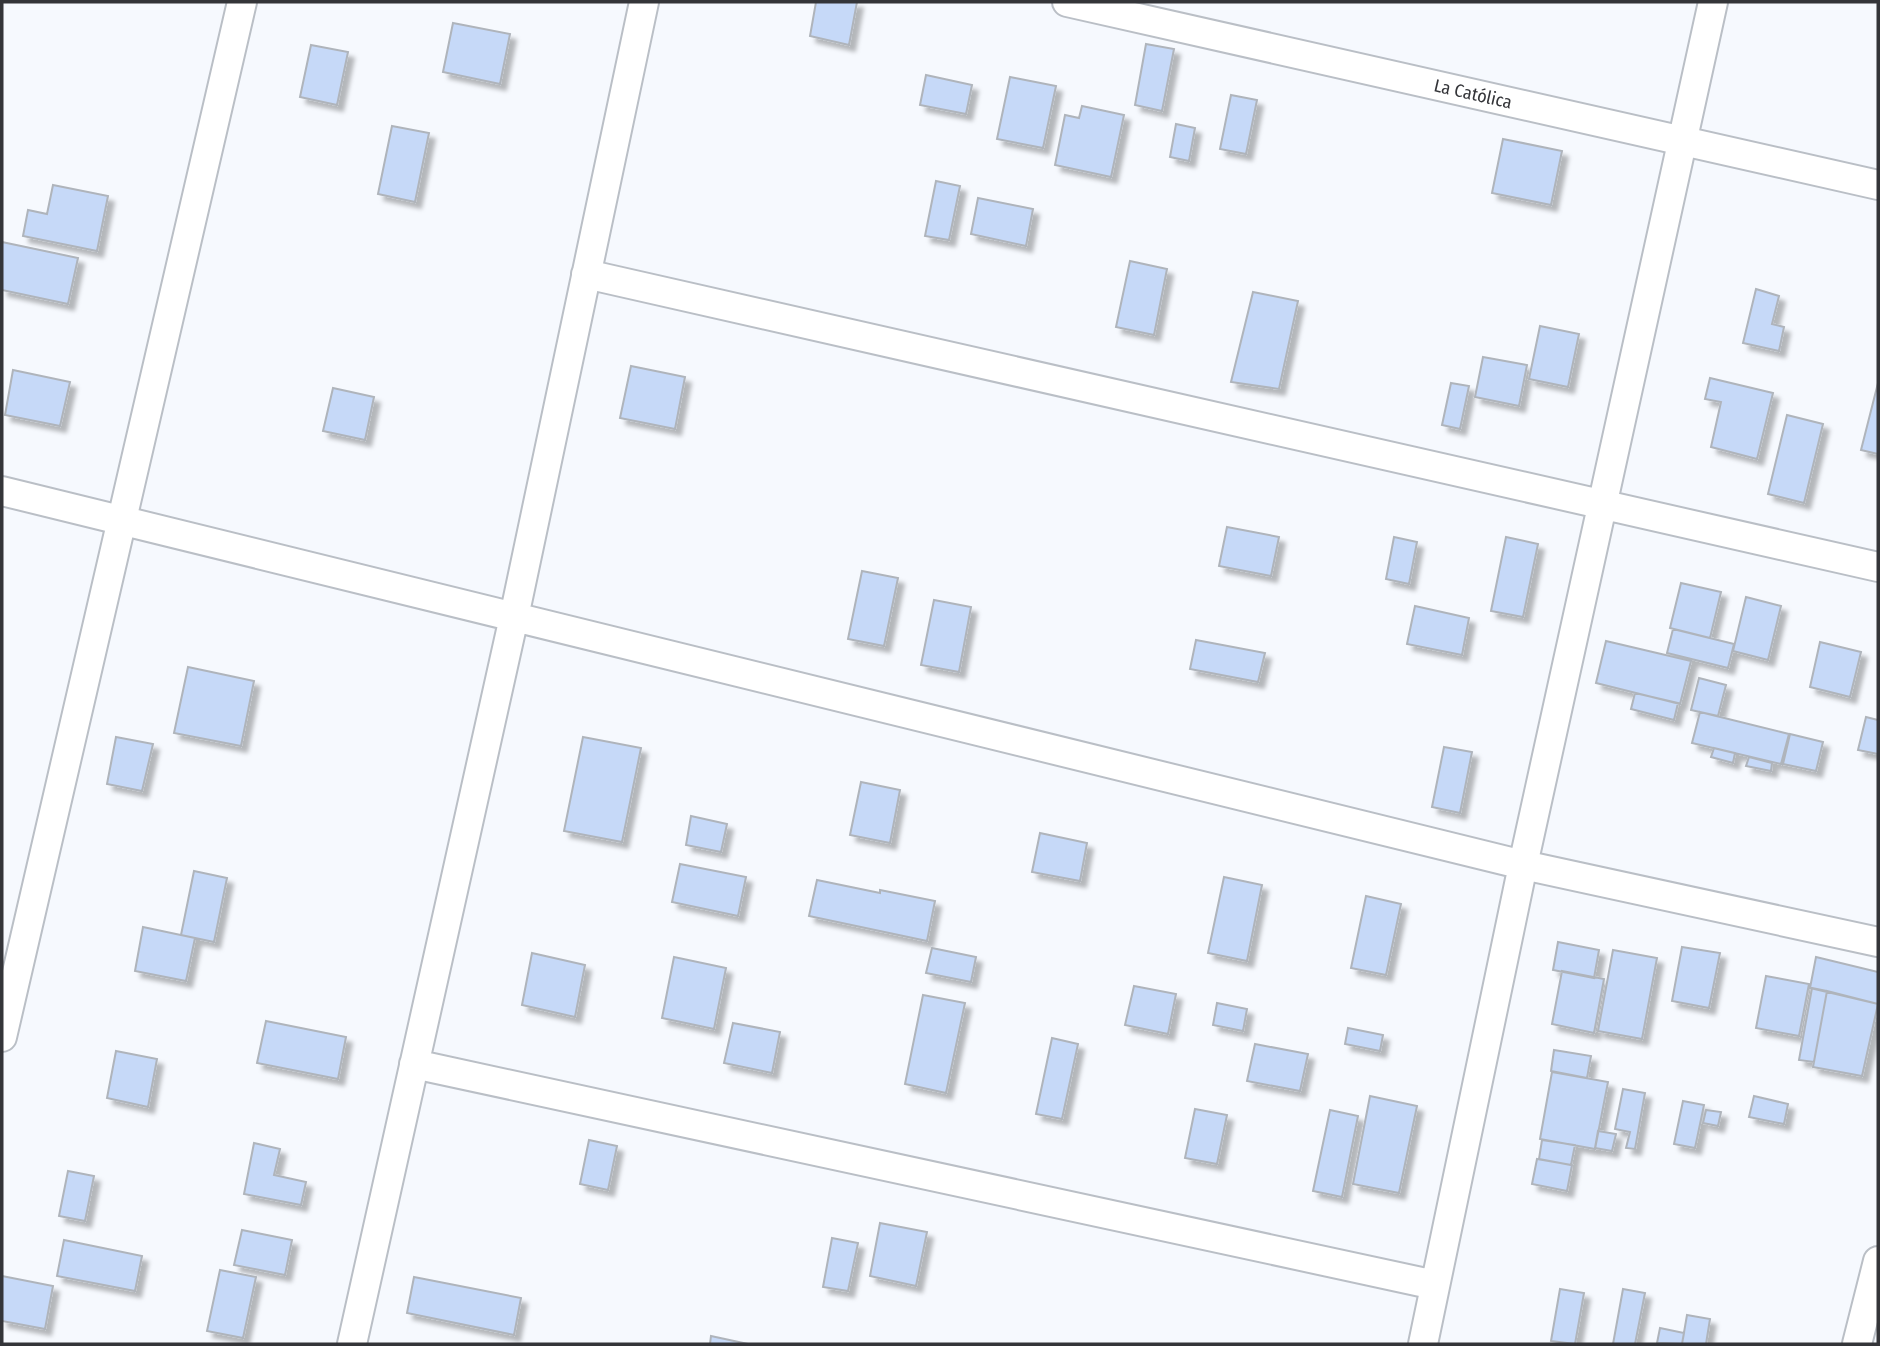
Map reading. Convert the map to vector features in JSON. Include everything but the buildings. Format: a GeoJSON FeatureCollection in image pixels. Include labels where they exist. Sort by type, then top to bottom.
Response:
{"type":"FeatureCollection","features":[{"type":"Feature","properties":{"kind":"street"},"geometry":{"type":"LineString","coordinates":[[2,1037],[242,2]]}},
{"type":"Feature","properties":{"kind":"street"},"geometry":{"type":"LineString","coordinates":[[352,1344],[514,617],[644,2]]}},
{"type":"Feature","properties":{"kind":"street","name":"La Católica"},"geometry":{"type":"LineString","coordinates":[[1067,2],[1878,185]]}},
{"type":"Feature","properties":{"kind":"street"},"geometry":{"type":"LineString","coordinates":[[1423,1344],[1523,865],[1713,2]]}},
{"type":"Feature","properties":{"kind":"street"},"geometry":{"type":"LineString","coordinates":[[586,274],[1878,567]]}},
{"type":"Feature","properties":{"kind":"street"},"geometry":{"type":"LineString","coordinates":[[2,491],[1523,865],[1878,942]]}},
{"type":"Feature","properties":{"kind":"street"},"geometry":{"type":"LineString","coordinates":[[414,1064],[1435,1285]]}},
{"type":"Feature","properties":{"kind":"street"},"geometry":{"type":"LineString","coordinates":[[1857,1344],[1878,1261]]}}]}
